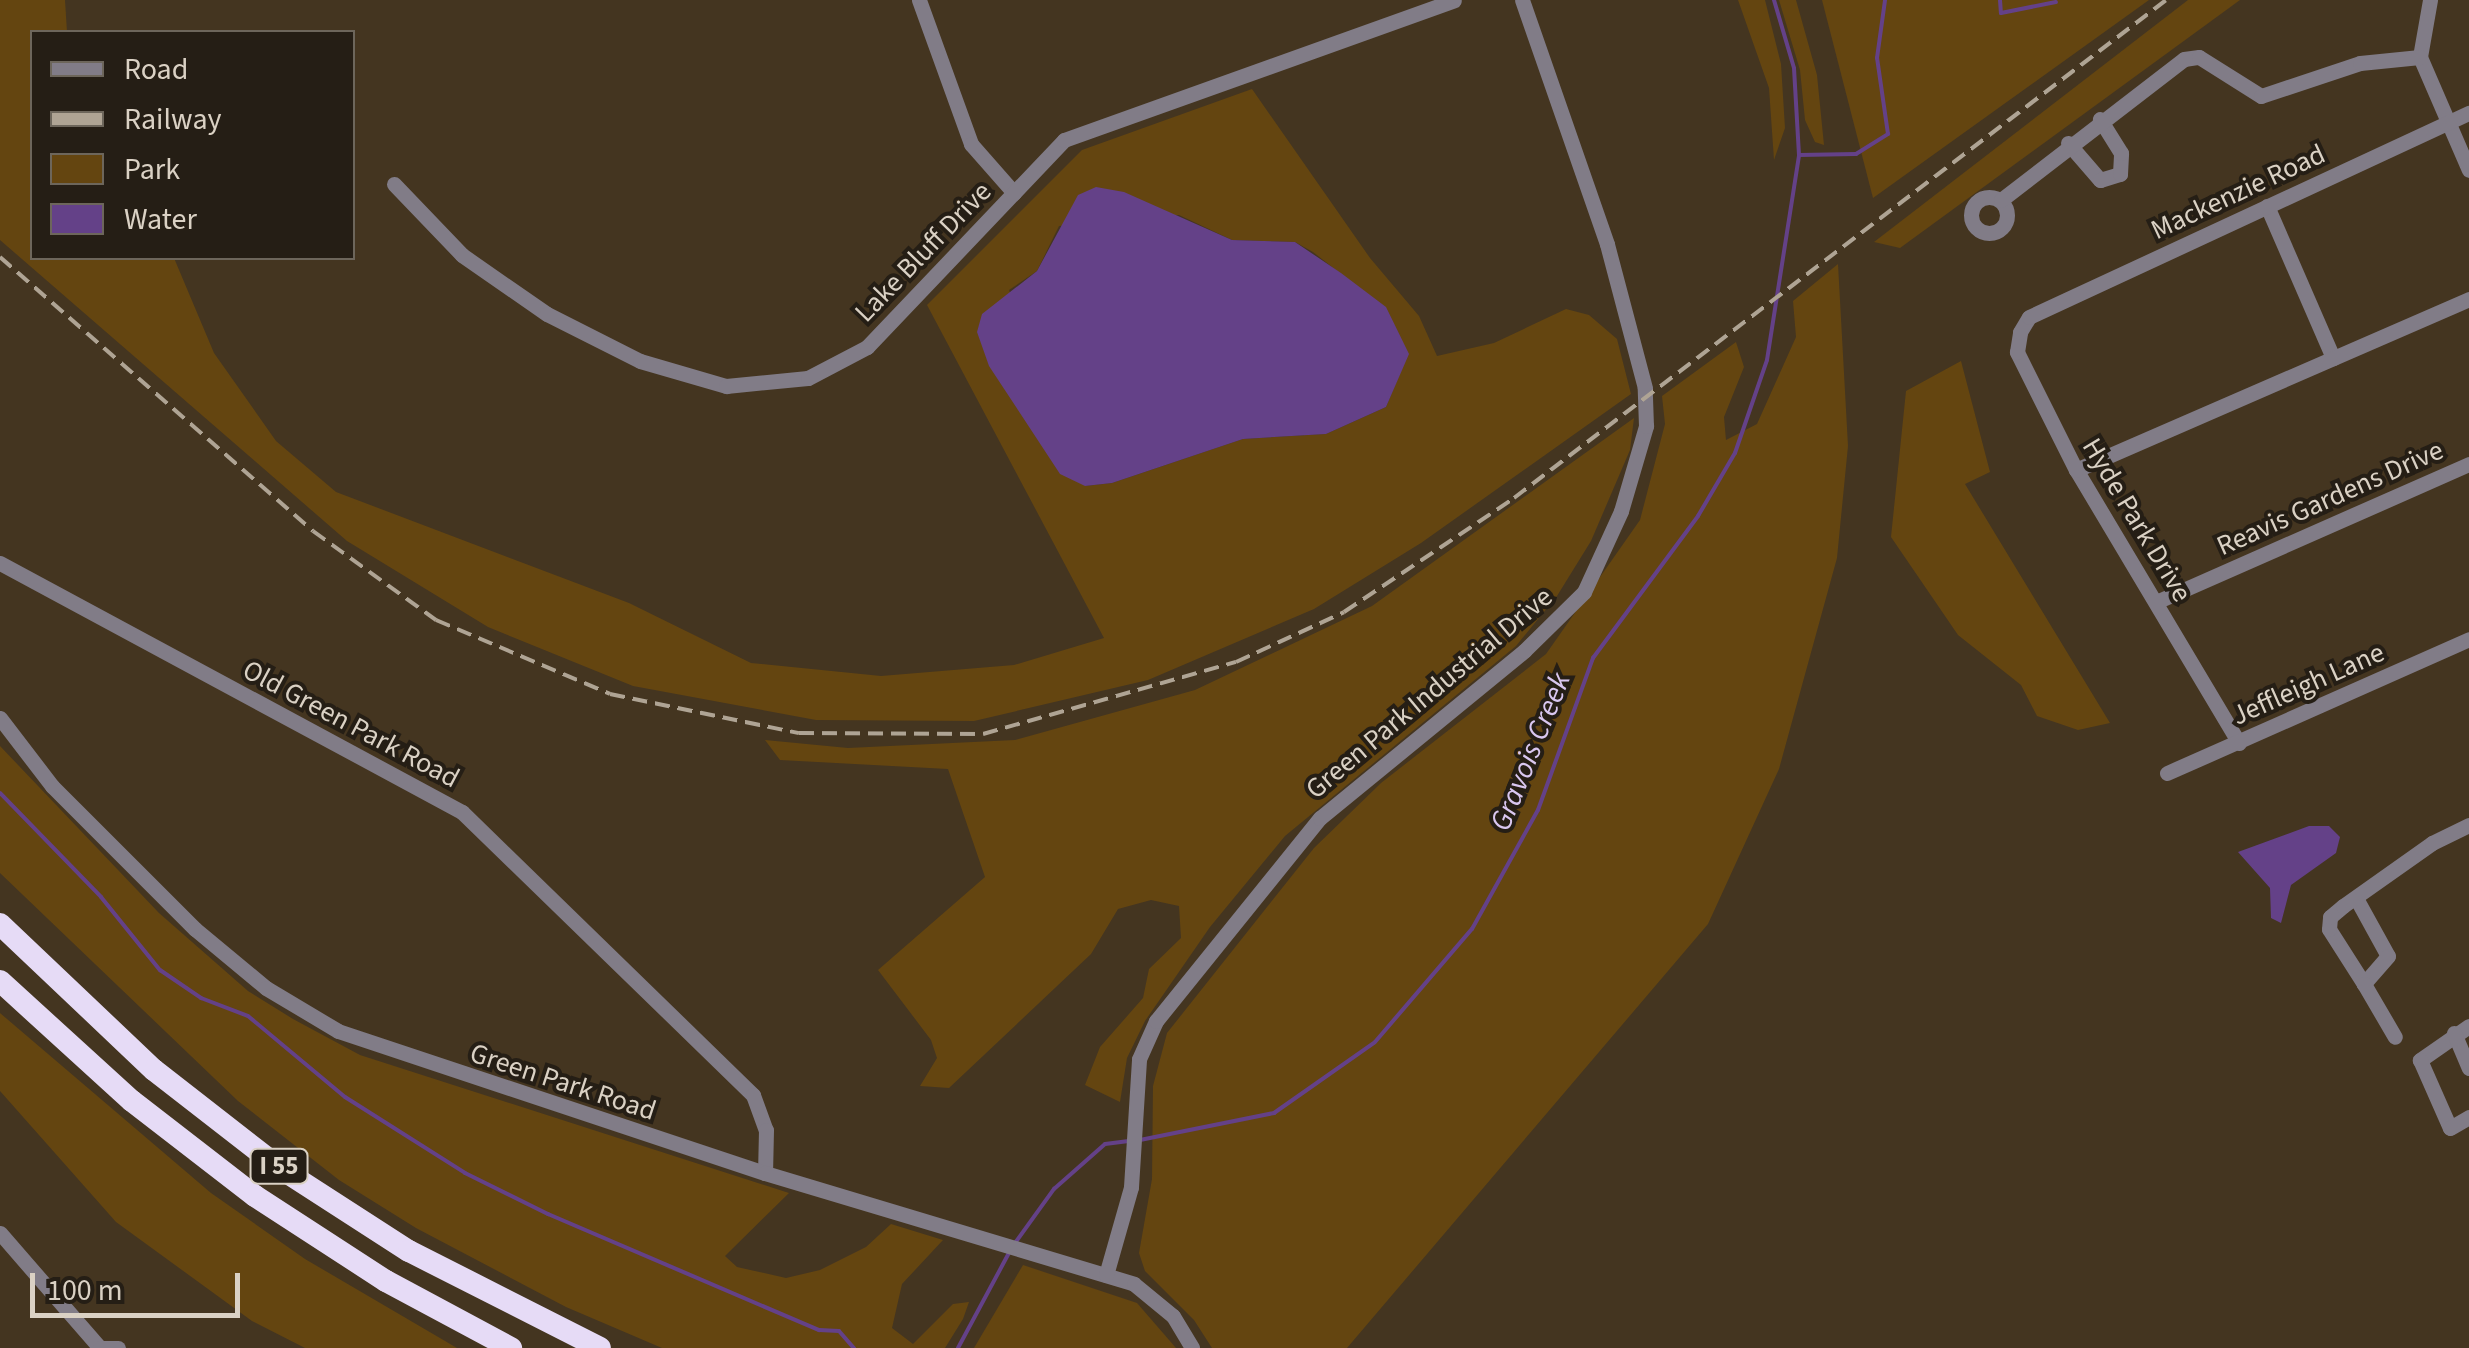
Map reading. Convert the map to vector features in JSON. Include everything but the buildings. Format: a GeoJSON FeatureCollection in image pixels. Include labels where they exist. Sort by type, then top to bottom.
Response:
{"type":"FeatureCollection","features":[{"type":"Feature","properties":{"kind":"highway","name":"I 55"},"geometry":{"type":"LineString","coordinates":[[0,924],[154,1070],[280,1168],[409,1251],[600,1348]]}},
{"type":"Feature","properties":{"kind":"highway","name":"I 55"},"geometry":{"type":"LineString","coordinates":[[0,981],[132,1101],[255,1196],[386,1281],[511,1348]]}},
{"type":"Feature","properties":{"kind":"street"},"geometry":{"type":"LineString","coordinates":[[919,0],[971,144],[1014,193]]}},
{"type":"Feature","properties":{"kind":"street","name":"Lake Bluff Drive"},"geometry":{"type":"LineString","coordinates":[[394,184],[462,256],[547,314],[640,361],[726,386],[808,378],[867,346],[1064,140],[1454,0]]}},
{"type":"Feature","properties":{"kind":"street","name":"Green Park Industrial Drive"},"geometry":{"type":"LineString","coordinates":[[1106,1276],[1131,1187],[1139,1059],[1156,1020],[1267,877],[1363,778],[1524,650],[1584,592],[1621,511],[1646,426],[1646,388],[1612,262],[1522,0]]}},
{"type":"Feature","properties":{"kind":"street"},"geometry":{"type":"LineString","coordinates":[[2430,0],[2420,57],[2469,170]]}},
{"type":"Feature","properties":{"kind":"street"},"geometry":{"type":"LineString","coordinates":[[2001,200],[2100,119],[2184,59],[2200,57],[2260,96],[2360,64],[2420,57]]}},
{"type":"Feature","properties":{"kind":"street","name":"Mackenzie Road"},"geometry":{"type":"LineString","coordinates":[[2029,318],[2469,113]]}},
{"type":"Feature","properties":{"kind":"street"},"geometry":{"type":"LineString","coordinates":[[2068,144],[2100,180],[2120,174],[2121,152],[2100,119]]}},
{"type":"Feature","properties":{"kind":"street"},"geometry":{"type":"LineString","coordinates":[[2267,206],[2333,358]]}},
{"type":"Feature","properties":{"kind":"street"},"geometry":{"type":"LineString","coordinates":[[2076,470],[2469,299]]}},
{"type":"Feature","properties":{"kind":"street","name":"Hyde Park Drive"},"geometry":{"type":"LineString","coordinates":[[2029,318],[2017,352],[2076,470],[2239,743]]}},
{"type":"Feature","properties":{"kind":"street","name":"Reavis Gardens Drive"},"geometry":{"type":"LineString","coordinates":[[2156,602],[2469,464]]}},
{"type":"Feature","properties":{"kind":"street","name":"Old Green Park Road"},"geometry":{"type":"LineString","coordinates":[[0,563],[462,812],[754,1095],[766,1130],[765,1173]]}},
{"type":"Feature","properties":{"kind":"street","name":"Jeffleigh Lane"},"geometry":{"type":"LineString","coordinates":[[2167,773],[2469,640]]}},
{"type":"Feature","properties":{"kind":"street","name":"Green Park Road"},"geometry":{"type":"LineString","coordinates":[[0,718],[52,786],[183,916],[299,1009],[419,1062],[765,1173],[1106,1276],[1158,1300],[1192,1348]]}},
{"type":"Feature","properties":{"kind":"street"},"geometry":{"type":"LineString","coordinates":[[2396,1038],[2329,930],[2330,917],[2469,825]]}},
{"type":"Feature","properties":{"kind":"street"},"geometry":{"type":"LineString","coordinates":[[2356,898],[2388,956],[2364,984]]}},
{"type":"Feature","properties":{"kind":"street"},"geometry":{"type":"LineString","coordinates":[[2469,1068],[2461,1029],[2420,1060],[2450,1128],[2469,1117]]}},
{"type":"Feature","properties":{"kind":"street"},"geometry":{"type":"LineString","coordinates":[[1,1235],[100,1348],[118,1348]]}},
{"type":"Feature","properties":{"kind":"green space"},"geometry":{"type":"Polygon","coordinates":[[[0,0],[65,0],[67,30],[30,30],[30,260],[175,260],[214,353],[276,441],[336,492],[629,603],[751,663],[881,676],[1014,665],[1104,638],[927,305],[1082,150],[1252,89],[1370,258],[1419,316],[1437,356],[1494,343],[1566,309],[1589,315],[1617,339],[1631,394],[1421,543],[1314,609],[1148,680],[974,721],[816,720],[633,686],[488,627],[347,541],[0,240],[0,0]],[[1179,215],[1059,226],[1037,271],[1009,290],[1085,486],[1112,483],[1243,439],[1326,434],[1386,407],[1408,354],[1360,289],[1295,242],[1232,240],[1179,215]]]}},
{"type":"Feature","properties":{"kind":"green space"},"geometry":{"type":"Polygon","coordinates":[[[1738,0],[1765,0],[1781,64],[1785,128],[1774,160],[1769,88],[1738,0]]]}},
{"type":"Feature","properties":{"kind":"green space"},"geometry":{"type":"Polygon","coordinates":[[[1779,0],[1796,0],[1817,75],[1824,145],[1815,142],[1805,120],[1800,70],[1779,0]]]}},
{"type":"Feature","properties":{"kind":"green space"},"geometry":{"type":"Polygon","coordinates":[[[1822,0],[2149,0],[1873,198],[1822,0]]]}},
{"type":"Feature","properties":{"kind":"green space"},"geometry":{"type":"Polygon","coordinates":[[[2188,0],[2240,0],[1900,248],[1874,242],[2188,0]]]}},
{"type":"Feature","properties":{"kind":"green space"},"geometry":{"type":"Polygon","coordinates":[[[1838,264],[1848,446],[1837,558],[1779,769],[1708,924],[1347,1348],[1212,1348],[1194,1320],[1145,1271],[1139,1253],[1152,1179],[1153,1086],[1167,1033],[1314,848],[1381,783],[1546,654],[1640,520],[1665,424],[1662,396],[1736,342],[1744,367],[1724,417],[1726,440],[1757,424],[1796,337],[1793,301],[1838,264]]]}},
{"type":"Feature","properties":{"kind":"green space"},"geometry":{"type":"Polygon","coordinates":[[[1961,361],[1990,472],[1965,484],[2110,723],[2078,730],[2037,716],[2021,685],[1958,635],[1891,537],[1906,391],[1961,361]]]}},
{"type":"Feature","properties":{"kind":"green space"},"geometry":{"type":"Polygon","coordinates":[[[1634,418],[1630,450],[1591,541],[1557,596],[1516,646],[1285,836],[1210,927],[1145,1021],[1127,1058],[1120,1102],[1085,1085],[1100,1047],[1143,998],[1149,969],[1181,938],[1179,906],[1151,900],[1118,909],[1091,954],[949,1088],[920,1086],[937,1058],[931,1040],[878,970],[985,877],[948,769],[780,760],[765,740],[848,748],[1015,740],[1195,690],[1372,606],[1634,418]]]}},
{"type":"Feature","properties":{"kind":"green space"},"geometry":{"type":"Polygon","coordinates":[[[0,746],[159,913],[248,991],[293,1019],[360,1055],[789,1193],[725,1256],[737,1267],[786,1278],[820,1270],[866,1247],[891,1224],[943,1240],[902,1284],[892,1328],[913,1344],[953,1304],[969,1302],[963,1319],[945,1348],[662,1348],[566,1307],[416,1228],[339,1180],[238,1101],[0,873],[0,746]]]}},
{"type":"Feature","properties":{"kind":"green space"},"geometry":{"type":"Polygon","coordinates":[[[0,1013],[211,1193],[305,1259],[457,1348],[305,1348],[252,1321],[116,1222],[0,1091],[0,1013]]]}},
{"type":"Feature","properties":{"kind":"green space"},"geometry":{"type":"Polygon","coordinates":[[[1023,1265],[1137,1303],[1176,1348],[974,1348],[1023,1265]]]}},
{"type":"Feature","properties":{"kind":"water"},"geometry":{"type":"Polygon","coordinates":[[[1096,187],[1124,192],[1232,240],[1295,242],[1386,307],[1409,354],[1386,407],[1326,434],[1243,439],[1112,483],[1085,486],[1060,474],[989,366],[977,332],[982,314],[1037,271],[1078,195],[1096,187]]]}},
{"type":"Feature","properties":{"kind":"water"},"geometry":{"type":"Polygon","coordinates":[[[2309,826],[2329,826],[2340,837],[2336,853],[2291,885],[2281,923],[2271,918],[2270,888],[2238,852],[2309,826]]]}},
{"type":"Feature","properties":{"kind":"waterway","name":"Gravois Creek"},"geometry":{"type":"LineString","coordinates":[[1140,1140],[1274,1113],[1375,1042],[1472,929],[1538,810],[1593,658],[1698,516],[1735,453],[1767,360],[1799,155],[1794,68],[1774,0]]}},
{"type":"Feature","properties":{"kind":"waterway"},"geometry":{"type":"LineString","coordinates":[[1799,155],[1856,154],[1888,134],[1877,58],[1885,0]]}},
{"type":"Feature","properties":{"kind":"waterway"},"geometry":{"type":"LineString","coordinates":[[2000,0],[2001,13],[2056,2]]}},
{"type":"Feature","properties":{"kind":"waterway"},"geometry":{"type":"LineString","coordinates":[[0,793],[101,897],[160,970],[201,998],[248,1016],[345,1097],[465,1173],[548,1214],[819,1330],[839,1331],[854,1348]]}},
{"type":"Feature","properties":{"kind":"waterway"},"geometry":{"type":"LineString","coordinates":[[1015,1243],[1054,1189],[1105,1144],[1131,1141]]}},
{"type":"Feature","properties":{"kind":"waterway","name":"Gravois Creek"},"geometry":{"type":"LineString","coordinates":[[958,1348],[1010,1251]]}},
{"type":"Feature","properties":{"kind":"railway"},"geometry":{"type":"LineString","coordinates":[[0,257],[313,531],[436,620],[610,694],[799,733],[983,734],[1236,662],[1344,612],[1514,498],[2166,0]]}}]}
